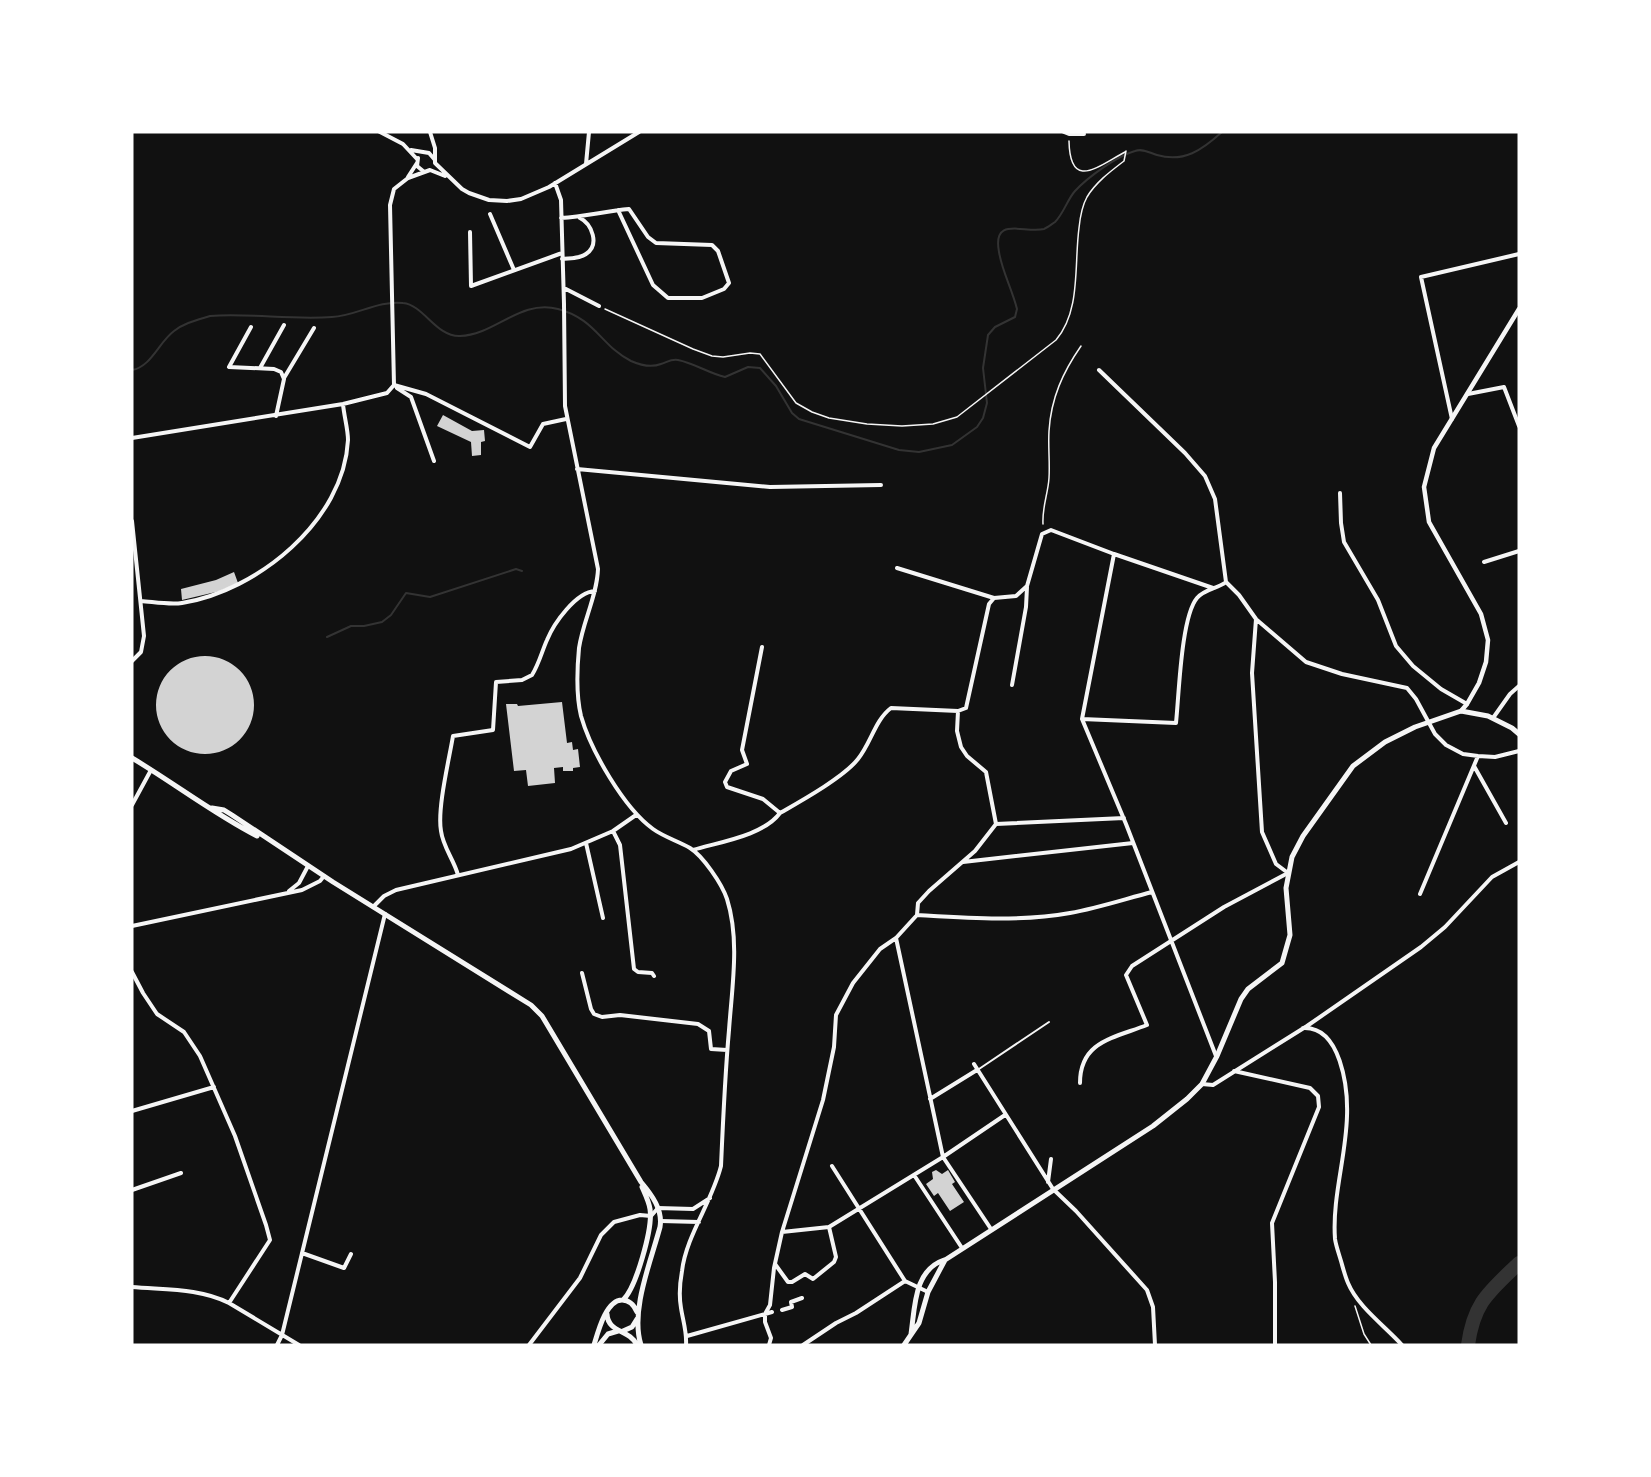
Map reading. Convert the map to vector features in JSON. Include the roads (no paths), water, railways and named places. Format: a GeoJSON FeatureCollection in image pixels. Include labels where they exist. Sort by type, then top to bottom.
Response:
{"type":"FeatureCollection","features":[{"type":"Feature","properties":{"kind":"main road"},"geometry":{"type":"LineString","coordinates":[[911,1335],[919,1287],[924,1275],[932,1265],[945,1260],[1160,1121],[1202,1084],[1217,1056],[1241,999],[1248,989],[1282,963],[1290,935],[1286,888],[1292,857],[1353,766],[1385,742],[1415,727],[1461,711],[1488,716],[1519,734]]}},
{"type":"Feature","properties":{"kind":"main road"},"geometry":{"type":"LineString","coordinates":[[132,758],[212,808],[224,810],[308,866],[531,1005],[542,1016],[658,1208],[661,1221],[638,1317],[639,1345]]}},
{"type":"Feature","properties":{"kind":"main road"},"geometry":{"type":"LineString","coordinates":[[596,1345],[608,1312],[613,1304],[623,1300],[632,1290],[635,1282],[651,1216],[641,1182]]}},
{"type":"Feature","properties":{"kind":"main road"},"geometry":{"type":"LineString","coordinates":[[904,1345],[919,1323],[928,1292],[945,1260]]}},
{"type":"Feature","properties":{"kind":"main road"},"geometry":{"type":"LineString","coordinates":[[623,1300],[634,1306],[638,1317]]}},
{"type":"Feature","properties":{"kind":"main road"},"geometry":{"type":"LineString","coordinates":[[608,1312],[609,1322],[616,1329],[632,1337],[639,1345]]}},
{"type":"Feature","properties":{"kind":"main road"},"geometry":{"type":"LineString","coordinates":[[596,1345],[608,1334],[632,1327],[638,1317]]}},
{"type":"Feature","properties":{"kind":"street"},"geometry":{"type":"LineString","coordinates":[[380,132],[410,150],[425,153],[448,177],[469,193],[498,201],[521,199],[555,183],[639,132]]}},
{"type":"Feature","properties":{"kind":"street"},"geometry":{"type":"LineString","coordinates":[[408,178],[417,161],[432,150],[430,132]]}},
{"type":"Feature","properties":{"kind":"street"},"geometry":{"type":"LineString","coordinates":[[586,164],[589,132]]}},
{"type":"Feature","properties":{"kind":"street"},"geometry":{"type":"LineString","coordinates":[[1064,132],[1084,134]]}},
{"type":"Feature","properties":{"kind":"street"},"geometry":{"type":"LineString","coordinates":[[430,171],[435,161],[435,148],[432,144]]}},
{"type":"Feature","properties":{"kind":"street"},"geometry":{"type":"LineString","coordinates":[[410,150],[419,169],[424,172]]}},
{"type":"Feature","properties":{"kind":"street"},"geometry":{"type":"LineString","coordinates":[[132,438],[276,416],[343,404],[387,393],[394,385],[390,205],[394,189],[408,178],[424,172],[430,171],[448,177]]}},
{"type":"Feature","properties":{"kind":"street"},"geometry":{"type":"LineString","coordinates":[[555,183],[561,200],[564,406],[597,556],[596,591],[579,648],[580,708],[585,727],[622,797],[636,815],[654,830],[692,850],[714,874],[726,896],[734,925],[734,961],[720,1166],[711,1198],[691,1238],[682,1269],[680,1306],[687,1336],[686,1345]]}},
{"type":"Feature","properties":{"kind":"street"},"geometry":{"type":"LineString","coordinates":[[561,218],[579,218],[618,210],[629,209],[648,237],[656,243],[712,245],[718,251],[729,283],[724,289],[702,298],[668,297],[653,285],[618,210]]}},
{"type":"Feature","properties":{"kind":"street"},"geometry":{"type":"LineString","coordinates":[[490,214],[514,270]]}},
{"type":"Feature","properties":{"kind":"street"},"geometry":{"type":"LineString","coordinates":[[470,232],[471,286],[562,256],[577,258],[586,254],[591,249],[592,230],[590,225],[579,218]]}},
{"type":"Feature","properties":{"kind":"street"},"geometry":{"type":"LineString","coordinates":[[1452,420],[1421,277],[1519,254]]}},
{"type":"Feature","properties":{"kind":"street"},"geometry":{"type":"LineString","coordinates":[[564,288],[599,306]]}},
{"type":"Feature","properties":{"kind":"street"},"geometry":{"type":"LineString","coordinates":[[1461,711],[1479,682],[1486,662],[1488,640],[1481,614],[1430,522],[1424,487],[1434,448],[1519,309]]}},
{"type":"Feature","properties":{"kind":"street"},"geometry":{"type":"LineString","coordinates":[[260,368],[284,325]]}},
{"type":"Feature","properties":{"kind":"street"},"geometry":{"type":"LineString","coordinates":[[251,327],[229,367],[260,368],[281,372],[284,379]]}},
{"type":"Feature","properties":{"kind":"street"},"geometry":{"type":"LineString","coordinates":[[276,416],[284,379],[314,328]]}},
{"type":"Feature","properties":{"kind":"street"},"geometry":{"type":"LineString","coordinates":[[1099,370],[1185,453],[1205,476],[1215,499],[1226,582],[1239,595],[1256,619],[1306,662],[1342,674],[1407,688],[1416,699],[1435,734],[1446,745],[1463,754],[1495,757],[1519,751]]}},
{"type":"Feature","properties":{"kind":"street"},"geometry":{"type":"LineString","coordinates":[[394,385],[426,394],[530,447],[543,424],[566,419]]}},
{"type":"Feature","properties":{"kind":"street"},"geometry":{"type":"LineString","coordinates":[[394,385],[411,397],[434,461]]}},
{"type":"Feature","properties":{"kind":"street"},"geometry":{"type":"LineString","coordinates":[[1468,394],[1504,387],[1519,426]]}},
{"type":"Feature","properties":{"kind":"street"},"geometry":{"type":"LineString","coordinates":[[141,601],[181,604],[227,590],[252,578],[292,547],[317,520],[339,481],[348,439],[343,404]]}},
{"type":"Feature","properties":{"kind":"street"},"geometry":{"type":"LineString","coordinates":[[577,470],[770,487],[881,485]]}},
{"type":"Feature","properties":{"kind":"street"},"geometry":{"type":"LineString","coordinates":[[1340,493],[1344,542],[1377,600],[1396,646],[1420,672],[1441,689],[1467,704]]}},
{"type":"Feature","properties":{"kind":"street"},"geometry":{"type":"LineString","coordinates":[[132,521],[141,601],[143,645],[141,652],[132,661]]}},
{"type":"Feature","properties":{"kind":"street"},"geometry":{"type":"LineString","coordinates":[[1012,685],[1026,608],[1027,586],[1042,534],[1051,530],[1213,588]]}},
{"type":"Feature","properties":{"kind":"street"},"geometry":{"type":"LineString","coordinates":[[1484,562],[1519,551]]}},
{"type":"Feature","properties":{"kind":"street"},"geometry":{"type":"LineString","coordinates":[[1114,554],[1082,719],[1124,818],[1170,941],[1217,1056]]}},
{"type":"Feature","properties":{"kind":"street"},"geometry":{"type":"LineString","coordinates":[[897,568],[994,598],[1016,596],[1027,586]]}},
{"type":"Feature","properties":{"kind":"street"},"geometry":{"type":"LineString","coordinates":[[1082,719],[1176,723],[1186,627],[1191,607],[1199,596],[1226,582]]}},
{"type":"Feature","properties":{"kind":"street"},"geometry":{"type":"LineString","coordinates":[[458,875],[448,855],[441,831],[453,736],[493,730],[496,682],[522,680],[532,675],[547,638],[571,604],[590,592],[596,591]]}},
{"type":"Feature","properties":{"kind":"street"},"geometry":{"type":"LineString","coordinates":[[692,850],[764,828],[780,813],[829,782],[857,762],[871,742],[880,720],[891,708],[958,711],[966,708],[989,604],[994,598]]}},
{"type":"Feature","properties":{"kind":"street"},"geometry":{"type":"LineString","coordinates":[[1080,1083],[1080,1069],[1085,1057],[1098,1044],[1147,1025],[1126,975],[1132,966],[1224,907],[1288,873],[1276,864],[1262,832],[1252,673],[1256,619]]}},
{"type":"Feature","properties":{"kind":"street"},"geometry":{"type":"LineString","coordinates":[[762,647],[741,750],[747,764],[731,771],[725,782],[728,787],[762,799],[780,813]]}},
{"type":"Feature","properties":{"kind":"street"},"geometry":{"type":"LineString","coordinates":[[1493,718],[1510,694],[1519,686]]}},
{"type":"Feature","properties":{"kind":"street"},"geometry":{"type":"LineString","coordinates":[[769,1345],[771,1338],[765,1322],[765,1314],[770,1305],[775,1263],[782,1232],[823,1100],[834,1047],[836,1015],[853,983],[880,949],[896,938],[917,915],[918,903],[975,851],[996,824],[986,772],[967,756],[961,747],[957,731],[958,711]]}},
{"type":"Feature","properties":{"kind":"street"},"geometry":{"type":"LineString","coordinates":[[1420,894],[1478,756]]}},
{"type":"Feature","properties":{"kind":"street"},"geometry":{"type":"LineString","coordinates":[[1474,765],[1506,823]]}},
{"type":"Feature","properties":{"kind":"street"},"geometry":{"type":"LineString","coordinates":[[132,806],[151,770]]}},
{"type":"Feature","properties":{"kind":"street"},"geometry":{"type":"LineString","coordinates":[[374,906],[384,896],[396,890],[551,855],[613,831],[636,815]]}},
{"type":"Feature","properties":{"kind":"street"},"geometry":{"type":"LineString","coordinates":[[996,824],[1124,818]]}},
{"type":"Feature","properties":{"kind":"street"},"geometry":{"type":"LineString","coordinates":[[613,831],[620,845],[634,969],[638,972],[652,973],[654,976]]}},
{"type":"Feature","properties":{"kind":"street"},"geometry":{"type":"LineString","coordinates":[[585,843],[603,918]]}},
{"type":"Feature","properties":{"kind":"street"},"geometry":{"type":"LineString","coordinates":[[962,862],[1133,843]]}},
{"type":"Feature","properties":{"kind":"street"},"geometry":{"type":"LineString","coordinates":[[1202,1084],[1213,1085],[1303,1028],[1421,947],[1445,927],[1492,878],[1519,862]]}},
{"type":"Feature","properties":{"kind":"street"},"geometry":{"type":"LineString","coordinates":[[288,892],[299,883],[308,866]]}},
{"type":"Feature","properties":{"kind":"street"},"geometry":{"type":"LineString","coordinates":[[132,926],[308,888],[324,876]]}},
{"type":"Feature","properties":{"kind":"street"},"geometry":{"type":"LineString","coordinates":[[917,915],[1033,917],[1071,913],[1152,892]]}},
{"type":"Feature","properties":{"kind":"street"},"geometry":{"type":"LineString","coordinates":[[277,1345],[282,1335],[385,914]]}},
{"type":"Feature","properties":{"kind":"street"},"geometry":{"type":"LineString","coordinates":[[896,938],[943,1157],[991,1229]]}},
{"type":"Feature","properties":{"kind":"street"},"geometry":{"type":"LineString","coordinates":[[132,972],[157,1014],[184,1032],[193,1043],[235,1136],[270,1240],[230,1303]]}},
{"type":"Feature","properties":{"kind":"street"},"geometry":{"type":"LineString","coordinates":[[582,974],[594,1014],[602,1017],[620,1015],[698,1023],[709,1031],[711,1049],[727,1050]]}},
{"type":"Feature","properties":{"kind":"street"},"geometry":{"type":"LineString","coordinates":[[1303,1028],[1314,1028],[1325,1034],[1333,1045],[1345,1078],[1347,1117],[1339,1179],[1335,1240],[1348,1285],[1360,1302],[1402,1345]]}},
{"type":"Feature","properties":{"kind":"street"},"geometry":{"type":"LineString","coordinates":[[974,1064],[1053,1190],[1076,1211],[1148,1290],[1154,1307],[1155,1345]]}},
{"type":"Feature","properties":{"kind":"street"},"geometry":{"type":"LineString","coordinates":[[930,1099],[977,1070]]}},
{"type":"Feature","properties":{"kind":"street"},"geometry":{"type":"LineString","coordinates":[[1234,1071],[1310,1088],[1318,1096],[1319,1107],[1272,1224],[1275,1345]]}},
{"type":"Feature","properties":{"kind":"street"},"geometry":{"type":"LineString","coordinates":[[132,1111],[214,1087]]}},
{"type":"Feature","properties":{"kind":"street"},"geometry":{"type":"LineString","coordinates":[[782,1232],[829,1227],[861,1211],[1005,1115]]}},
{"type":"Feature","properties":{"kind":"street"},"geometry":{"type":"LineString","coordinates":[[1048,1182],[1052,1159]]}},
{"type":"Feature","properties":{"kind":"street"},"geometry":{"type":"LineString","coordinates":[[832,1166],[905,1281],[928,1292]]}},
{"type":"Feature","properties":{"kind":"street"},"geometry":{"type":"LineString","coordinates":[[132,1190],[181,1173]]}},
{"type":"Feature","properties":{"kind":"street"},"geometry":{"type":"LineString","coordinates":[[914,1175],[962,1248]]}},
{"type":"Feature","properties":{"kind":"street"},"geometry":{"type":"LineString","coordinates":[[530,1345],[580,1278],[601,1235],[614,1222],[640,1215],[651,1216],[658,1208],[693,1209],[711,1198]]}},
{"type":"Feature","properties":{"kind":"street"},"geometry":{"type":"LineString","coordinates":[[661,1221],[699,1222]]}},
{"type":"Feature","properties":{"kind":"street"},"geometry":{"type":"LineString","coordinates":[[775,1263],[788,1282],[805,1274],[812,1280],[834,1262],[836,1257],[829,1227]]}},
{"type":"Feature","properties":{"kind":"street"},"geometry":{"type":"LineString","coordinates":[[302,1253],[344,1268],[351,1254]]}},
{"type":"Feature","properties":{"kind":"street"},"geometry":{"type":"LineString","coordinates":[[803,1345],[905,1281]]}},
{"type":"Feature","properties":{"kind":"street"},"geometry":{"type":"LineString","coordinates":[[132,1287],[214,1295],[299,1345]]}},
{"type":"Feature","properties":{"kind":"street"},"geometry":{"type":"LineString","coordinates":[[782,1310],[792,1307],[791,1302],[802,1298]]}},
{"type":"Feature","properties":{"kind":"street"},"geometry":{"type":"LineString","coordinates":[[687,1336],[772,1312]]}},
{"type":"Feature","properties":{"kind":"lane"},"geometry":{"type":"LineString","coordinates":[[977,1070],[1049,1022]]}},
{"type":"Feature","properties":{"kind":"waterway"},"geometry":{"type":"LineString","coordinates":[[132,370],[139,368],[150,359],[178,328],[210,316],[332,317],[385,304],[403,303],[417,309],[444,332],[460,336],[485,330],[520,313],[544,307],[571,313],[581,319],[612,348],[638,364],[653,366],[678,360],[725,377],[748,367],[760,368],[776,386],[792,413],[799,419],[899,450],[919,452],[952,445],[977,427],[983,418],[987,403],[983,368],[988,335],[995,327],[1015,317],[1017,309],[1000,259],[998,241],[1000,234],[1012,228],[1036,230],[1048,227],[1055,222],[1081,185],[1120,157],[1141,150],[1167,157],[1184,156],[1200,149],[1222,132]]}},
{"type":"Feature","properties":{"kind":"waterway"},"geometry":{"type":"LineString","coordinates":[[327,637],[351,626],[382,622],[391,615],[406,593],[430,597],[516,569],[522,571]]}},
{"type":"Feature","properties":{"kind":"waterway"},"geometry":{"type":"LineString","coordinates":[[1468,1345],[1474,1318],[1484,1299],[1519,1263]]}}]}
